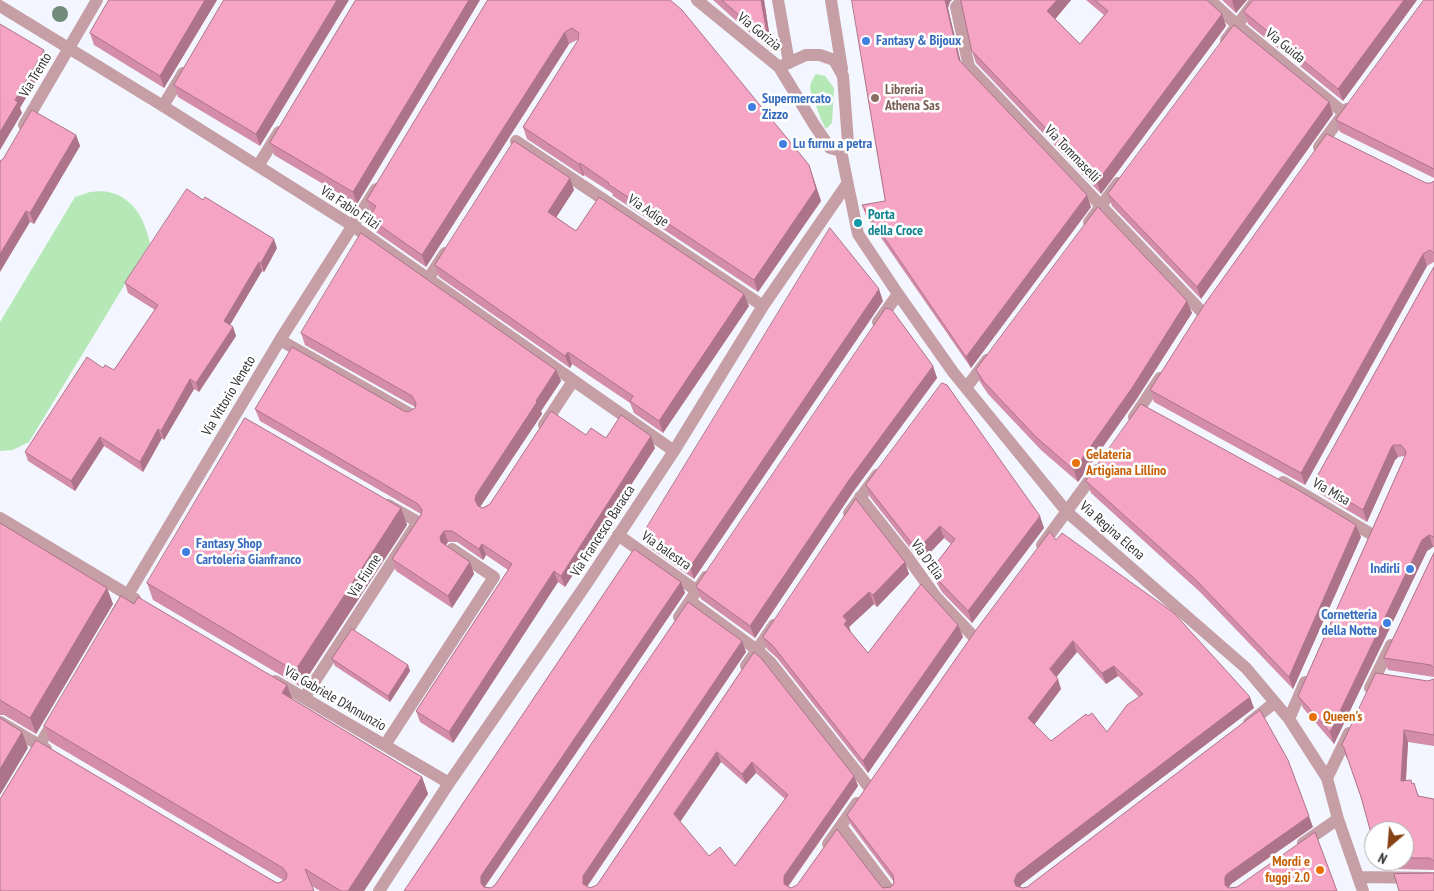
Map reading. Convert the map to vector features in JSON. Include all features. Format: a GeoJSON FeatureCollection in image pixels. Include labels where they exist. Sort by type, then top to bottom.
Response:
{"type":"FeatureCollection","features":[{"type":"Feature","properties":{"kind":"street","name":"Via Trento"},"geometry":{"type":"LineString","coordinates":[[20,132],[97,0]]}},
{"type":"Feature","properties":{"kind":"street","name":"Via Gorizia"},"geometry":{"type":"LineString","coordinates":[[697,0],[784,65]]}},
{"type":"Feature","properties":{"kind":"street"},"geometry":{"type":"LineString","coordinates":[[778,0],[784,65],[788,84],[830,148],[840,151],[848,142],[843,76],[831,0]]}},
{"type":"Feature","properties":{"kind":"street","name":"Via Tommaselli"},"geometry":{"type":"LineString","coordinates":[[962,0],[956,7],[969,67],[1202,312]]}},
{"type":"Feature","properties":{"kind":"street","name":"Via Guida"},"geometry":{"type":"LineString","coordinates":[[1210,0],[1237,26],[1344,113]]}},
{"type":"Feature","properties":{"kind":"street"},"geometry":{"type":"LineString","coordinates":[[1219,49],[1256,0]]}},
{"type":"Feature","properties":{"kind":"street","name":"Via Fabio Filzi"},"geometry":{"type":"LineString","coordinates":[[0,6],[353,226],[674,451]]}},
{"type":"Feature","properties":{"kind":"street"},"geometry":{"type":"LineString","coordinates":[[784,65],[806,55],[820,55],[834,60],[843,76]]}},
{"type":"Feature","properties":{"kind":"street"},"geometry":{"type":"LineString","coordinates":[[163,106],[187,65]]}},
{"type":"Feature","properties":{"kind":"street"},"geometry":{"type":"LineString","coordinates":[[1311,159],[1333,137],[1344,113],[1355,98]]}},
{"type":"Feature","properties":{"kind":"street"},"geometry":{"type":"LineString","coordinates":[[258,166],[283,125]]}},
{"type":"Feature","properties":{"kind":"street","name":"Via Adige"},"geometry":{"type":"LineString","coordinates":[[516,141],[764,306]]}},
{"type":"Feature","properties":{"kind":"street","name":"Via Regina Elena"},"geometry":{"type":"LineString","coordinates":[[840,151],[858,234],[950,376],[966,388],[1067,512],[1246,668],[1289,719],[1327,778],[1338,819],[1363,891]]}},
{"type":"Feature","properties":{"kind":"street"},"geometry":{"type":"LineString","coordinates":[[1083,230],[1125,174]]}},
{"type":"Feature","properties":{"kind":"street","name":"Via Vittorio Veneto"},"geometry":{"type":"LineString","coordinates":[[113,620],[239,418],[280,340],[384,176]]}},
{"type":"Feature","properties":{"kind":"street","name":"Via Francesco Baracca"},"geometry":{"type":"LineString","coordinates":[[379,891],[674,451],[764,306],[847,184]]}},
{"type":"Feature","properties":{"kind":"street"},"geometry":{"type":"LineString","coordinates":[[428,279],[454,238]]}},
{"type":"Feature","properties":{"kind":"street"},"geometry":{"type":"LineString","coordinates":[[870,335],[898,294]]}},
{"type":"Feature","properties":{"kind":"street"},"geometry":{"type":"LineString","coordinates":[[280,340],[412,415]]}},
{"type":"Feature","properties":{"kind":"street"},"geometry":{"type":"LineString","coordinates":[[966,388],[995,349]]}},
{"type":"Feature","properties":{"kind":"street"},"geometry":{"type":"LineString","coordinates":[[1126,428],[1147,408],[1167,366]]}},
{"type":"Feature","properties":{"kind":"street"},"geometry":{"type":"LineString","coordinates":[[536,438],[573,381]]}},
{"type":"Feature","properties":{"kind":"street"},"geometry":{"type":"LineString","coordinates":[[1032,558],[1105,458]]}},
{"type":"Feature","properties":{"kind":"street"},"geometry":{"type":"LineString","coordinates":[[844,522],[883,466]]}},
{"type":"Feature","properties":{"kind":"street","name":"Via Misa"},"geometry":{"type":"LineString","coordinates":[[1273,477],[1311,491],[1371,534]]}},
{"type":"Feature","properties":{"kind":"street","name":"Via Fiume"},"geometry":{"type":"LineString","coordinates":[[304,698],[418,522],[376,498]]}},
{"type":"Feature","properties":{"kind":"street","name":"Via D'Elia"},"geometry":{"type":"LineString","coordinates":[[860,498],[906,555],[936,597],[974,636]]}},
{"type":"Feature","properties":{"kind":"street"},"geometry":{"type":"LineString","coordinates":[[0,518],[144,604]]}},
{"type":"Feature","properties":{"kind":"street","name":"Via balestra"},"geometry":{"type":"LineString","coordinates":[[618,535],[771,663],[871,782],[841,826]]}},
{"type":"Feature","properties":{"kind":"street"},"geometry":{"type":"LineString","coordinates":[[385,746],[494,577],[452,549]]}},
{"type":"Feature","properties":{"kind":"street"},"geometry":{"type":"LineString","coordinates":[[673,625],[714,566]]}},
{"type":"Feature","properties":{"kind":"street"},"geometry":{"type":"LineString","coordinates":[[740,674],[778,618]]}},
{"type":"Feature","properties":{"kind":"street"},"geometry":{"type":"LineString","coordinates":[[1364,701],[1381,676],[1397,632]]}},
{"type":"Feature","properties":{"kind":"street"},"geometry":{"type":"LineString","coordinates":[[1289,719],[1310,672]]}},
{"type":"Feature","properties":{"kind":"street","name":"Via Gabriele D'Annunzio"},"geometry":{"type":"LineString","coordinates":[[262,673],[450,783]]}},
{"type":"Feature","properties":{"kind":"street"},"geometry":{"type":"LineString","coordinates":[[1236,732],[1274,703]]}},
{"type":"Feature","properties":{"kind":"street"},"geometry":{"type":"LineString","coordinates":[[25,770],[59,712]]}},
{"type":"Feature","properties":{"kind":"street"},"geometry":{"type":"LineString","coordinates":[[1327,778],[1356,718]]}},
{"type":"Feature","properties":{"kind":"street"},"geometry":{"type":"LineString","coordinates":[[0,722],[56,756]]}},
{"type":"Feature","properties":{"kind":"street"},"geometry":{"type":"LineString","coordinates":[[1291,852],[1338,819]]}},
{"type":"Feature","properties":{"kind":"street"},"geometry":{"type":"LineString","coordinates":[[824,850],[841,826],[890,891]]}},
{"type":"Feature","properties":{"kind":"street"},"geometry":{"type":"LineString","coordinates":[[1358,877],[1434,878]]}},
{"type":"Feature","properties":{"kind":"green space"},"geometry":{"type":"Polygon","coordinates":[[[816,74],[825,76],[834,88],[832,123],[826,129],[811,92],[810,85],[816,74]]]}},
{"type":"Feature","properties":{"kind":"green space"},"geometry":{"type":"Polygon","coordinates":[[[102,191],[121,197],[135,208],[144,224],[150,243],[29,442],[13,450],[0,451],[0,322],[75,197],[90,192],[102,191]]]}},
{"type":"Feature","properties":{"kind":"building"},"geometry":{"type":"Polygon","coordinates":[[[109,0],[205,0],[160,76],[90,33],[109,0]]]}},
{"type":"Feature","properties":{"kind":"building"},"geometry":{"type":"Polygon","coordinates":[[[224,0],[337,0],[256,134],[174,85],[224,0]]]}},
{"type":"Feature","properties":{"kind":"building"},"geometry":{"type":"Polygon","coordinates":[[[356,0],[469,0],[353,192],[270,143],[356,0]]]}},
{"type":"Feature","properties":{"kind":"building"},"geometry":{"type":"Polygon","coordinates":[[[488,0],[670,0],[682,10],[809,165],[816,189],[754,280],[523,127],[578,40],[579,33],[572,28],[565,32],[422,255],[369,218],[376,206],[367,200],[488,0]]]}},
{"type":"Feature","properties":{"kind":"building"},"geometry":{"type":"Polygon","coordinates":[[[722,0],[761,0],[768,39],[739,15],[722,0]]]}},
{"type":"Feature","properties":{"kind":"building"},"geometry":{"type":"Polygon","coordinates":[[[852,0],[945,0],[959,60],[1087,195],[966,357],[862,205],[885,201],[852,0]]]}},
{"type":"Feature","properties":{"kind":"building"},"geometry":{"type":"Polygon","coordinates":[[[961,0],[1057,0],[1047,11],[1080,44],[1108,11],[1095,0],[1207,0],[1222,14],[1097,182],[972,51],[961,0]]]}},
{"type":"Feature","properties":{"kind":"building"},"geometry":{"type":"Polygon","coordinates":[[[1253,0],[1404,0],[1338,89],[1244,12],[1253,0]]]}},
{"type":"Feature","properties":{"kind":"building"},"geometry":{"type":"Polygon","coordinates":[[[1424,0],[1434,0],[1434,169],[1336,120],[1424,0]]]}},
{"type":"Feature","properties":{"kind":"building"},"geometry":{"type":"Polygon","coordinates":[[[0,24],[44,50],[15,100],[18,102],[0,132],[0,24]]]}},
{"type":"Feature","properties":{"kind":"building"},"geometry":{"type":"Polygon","coordinates":[[[1234,25],[1329,102],[1197,287],[1108,194],[1234,25]]]}},
{"type":"Feature","properties":{"kind":"building"},"geometry":{"type":"Polygon","coordinates":[[[32,110],[76,135],[30,213],[26,211],[0,254],[0,161],[32,110]]]}},
{"type":"Feature","properties":{"kind":"building"},"geometry":{"type":"Polygon","coordinates":[[[1327,134],[1426,183],[1434,181],[1434,253],[1430,250],[1423,254],[1301,473],[1150,390],[1204,305],[1327,134]]]}},
{"type":"Feature","properties":{"kind":"building"},"geometry":{"type":"Polygon","coordinates":[[[514,141],[570,178],[548,212],[576,231],[599,197],[744,294],[659,421],[630,401],[633,396],[568,352],[565,356],[435,265],[514,141]]]}},
{"type":"Feature","properties":{"kind":"building"},"geometry":{"type":"Polygon","coordinates":[[[187,189],[203,200],[205,197],[274,239],[224,321],[233,327],[196,383],[190,379],[161,431],[158,429],[140,462],[100,437],[71,481],[25,452],[87,357],[103,368],[105,365],[114,370],[158,305],[125,283],[187,189]]]}},
{"type":"Feature","properties":{"kind":"building"},"geometry":{"type":"Polygon","coordinates":[[[1098,207],[1187,301],[1132,388],[1074,470],[1036,437],[984,382],[976,370],[1098,207]]]}},
{"type":"Feature","properties":{"kind":"building"},"geometry":{"type":"Polygon","coordinates":[[[830,228],[879,289],[690,567],[643,534],[830,228]]]}},
{"type":"Feature","properties":{"kind":"building"},"geometry":{"type":"Polygon","coordinates":[[[361,233],[556,370],[476,495],[475,500],[478,506],[483,508],[490,504],[551,411],[586,435],[591,428],[606,438],[621,415],[651,436],[561,576],[554,571],[449,732],[416,711],[512,564],[482,544],[479,549],[452,531],[444,531],[440,537],[441,542],[470,562],[448,596],[392,559],[421,515],[422,510],[418,504],[255,409],[292,347],[404,411],[408,412],[415,408],[416,403],[412,396],[301,333],[361,233]]]}},
{"type":"Feature","properties":{"kind":"building"},"geometry":{"type":"Polygon","coordinates":[[[1434,267],[1434,537],[1429,535],[1422,540],[1330,732],[1298,696],[1406,451],[1401,445],[1393,445],[1363,510],[1315,481],[1434,267]]]}},
{"type":"Feature","properties":{"kind":"building"},"geometry":{"type":"Polygon","coordinates":[[[886,308],[892,310],[933,366],[849,480],[750,626],[696,587],[886,308]]]}},
{"type":"Feature","properties":{"kind":"building"},"geometry":{"type":"Polygon","coordinates":[[[942,383],[947,385],[1040,516],[968,611],[938,580],[931,570],[955,539],[940,526],[917,550],[866,485],[942,383]]]}},
{"type":"Feature","properties":{"kind":"building"},"geometry":{"type":"Polygon","coordinates":[[[1141,404],[1300,491],[1356,525],[1289,677],[1196,580],[1086,481],[1141,404]]]}},
{"type":"Feature","properties":{"kind":"building"},"geometry":{"type":"Polygon","coordinates":[[[245,418],[401,508],[295,671],[147,583],[245,418]]]}},
{"type":"Feature","properties":{"kind":"building"},"geometry":{"type":"Polygon","coordinates":[[[856,499],[905,562],[873,595],[869,592],[843,616],[847,621],[844,624],[868,653],[921,584],[958,625],[863,761],[773,646],[763,637],[856,499]]]}},
{"type":"Feature","properties":{"kind":"building"},"geometry":{"type":"Polygon","coordinates":[[[0,523],[107,588],[30,718],[0,700],[0,523]]]}},
{"type":"Feature","properties":{"kind":"building"},"geometry":{"type":"Polygon","coordinates":[[[1050,532],[1056,540],[1062,533],[1174,613],[1250,697],[1017,874],[1014,881],[1016,886],[1027,887],[1260,710],[1288,760],[1309,816],[1227,874],[1225,885],[1229,888],[1237,887],[1315,832],[1337,891],[404,891],[634,549],[681,582],[481,876],[481,883],[484,887],[491,888],[495,885],[688,602],[742,641],[583,876],[583,884],[590,888],[597,885],[754,652],[761,658],[854,776],[784,876],[784,884],[791,888],[797,885],[837,829],[880,885],[883,888],[891,887],[894,883],[893,875],[847,815],[976,630],[1050,532]],[[1073,641],[1050,669],[1058,679],[1028,718],[1051,741],[1086,714],[1088,716],[1092,713],[1107,732],[1127,705],[1143,694],[1114,666],[1102,673],[1073,641]],[[717,752],[674,814],[709,856],[720,847],[735,866],[788,795],[752,762],[742,774],[717,752]]]}},
{"type":"Feature","properties":{"kind":"building"},"geometry":{"type":"Polygon","coordinates":[[[1434,553],[1434,668],[1431,665],[1384,658],[1434,553]]]}},
{"type":"Feature","properties":{"kind":"building"},"geometry":{"type":"Polygon","coordinates":[[[121,596],[134,604],[138,597],[287,685],[282,693],[422,777],[348,891],[341,891],[305,869],[314,891],[0,891],[0,799],[36,740],[275,882],[279,883],[286,879],[287,874],[283,868],[44,726],[121,596]]]}},
{"type":"Feature","properties":{"kind":"building"},"geometry":{"type":"Polygon","coordinates":[[[352,629],[408,665],[388,696],[332,659],[352,629]]]}},
{"type":"Feature","properties":{"kind":"building"},"geometry":{"type":"Polygon","coordinates":[[[1376,673],[1428,681],[1434,679],[1434,735],[1404,730],[1401,781],[1411,780],[1412,784],[1414,783],[1418,796],[1434,799],[1434,861],[1430,858],[1414,858],[1414,821],[1368,821],[1342,745],[1376,673]]]}},
{"type":"Feature","properties":{"kind":"building"},"geometry":{"type":"Polygon","coordinates":[[[0,718],[22,732],[0,769],[0,718]]]}},
{"type":"Feature","properties":{"kind":"building"},"geometry":{"type":"Polygon","coordinates":[[[1434,873],[1434,891],[1399,891],[1394,874],[1434,873]]]}},
{"type":"Feature","properties":{"kind":"place","name":"Fantasy & Bijoux"},"geometry":{"type":"Point","coordinates":[866,41]}},
{"type":"Feature","properties":{"kind":"place","name":"Libreria Athena Sas"},"geometry":{"type":"Point","coordinates":[875,98]}},
{"type":"Feature","properties":{"kind":"place","name":"Supermercato Zizzo"},"geometry":{"type":"Point","coordinates":[752,107]}},
{"type":"Feature","properties":{"kind":"place","name":"Lu furnu a petra"},"geometry":{"type":"Point","coordinates":[783,144]}},
{"type":"Feature","properties":{"kind":"place","name":"Porta della Croce"},"geometry":{"type":"Point","coordinates":[858,223]}},
{"type":"Feature","properties":{"kind":"place","name":"Gelateria Artigiana Lillino"},"geometry":{"type":"Point","coordinates":[1076,463]}},
{"type":"Feature","properties":{"kind":"place","name":"Fantasy Shop Cartoleria Gianfranco"},"geometry":{"type":"Point","coordinates":[186,552]}},
{"type":"Feature","properties":{"kind":"place","name":"Indirli"},"geometry":{"type":"Point","coordinates":[1410,569]}},
{"type":"Feature","properties":{"kind":"place","name":"Cornetteria della Notte"},"geometry":{"type":"Point","coordinates":[1387,623]}},
{"type":"Feature","properties":{"kind":"place","name":"Queen's"},"geometry":{"type":"Point","coordinates":[1313,717]}},
{"type":"Feature","properties":{"kind":"place","name":"Mordi e fuggi 2.0"},"geometry":{"type":"Point","coordinates":[1320,870]}}]}
